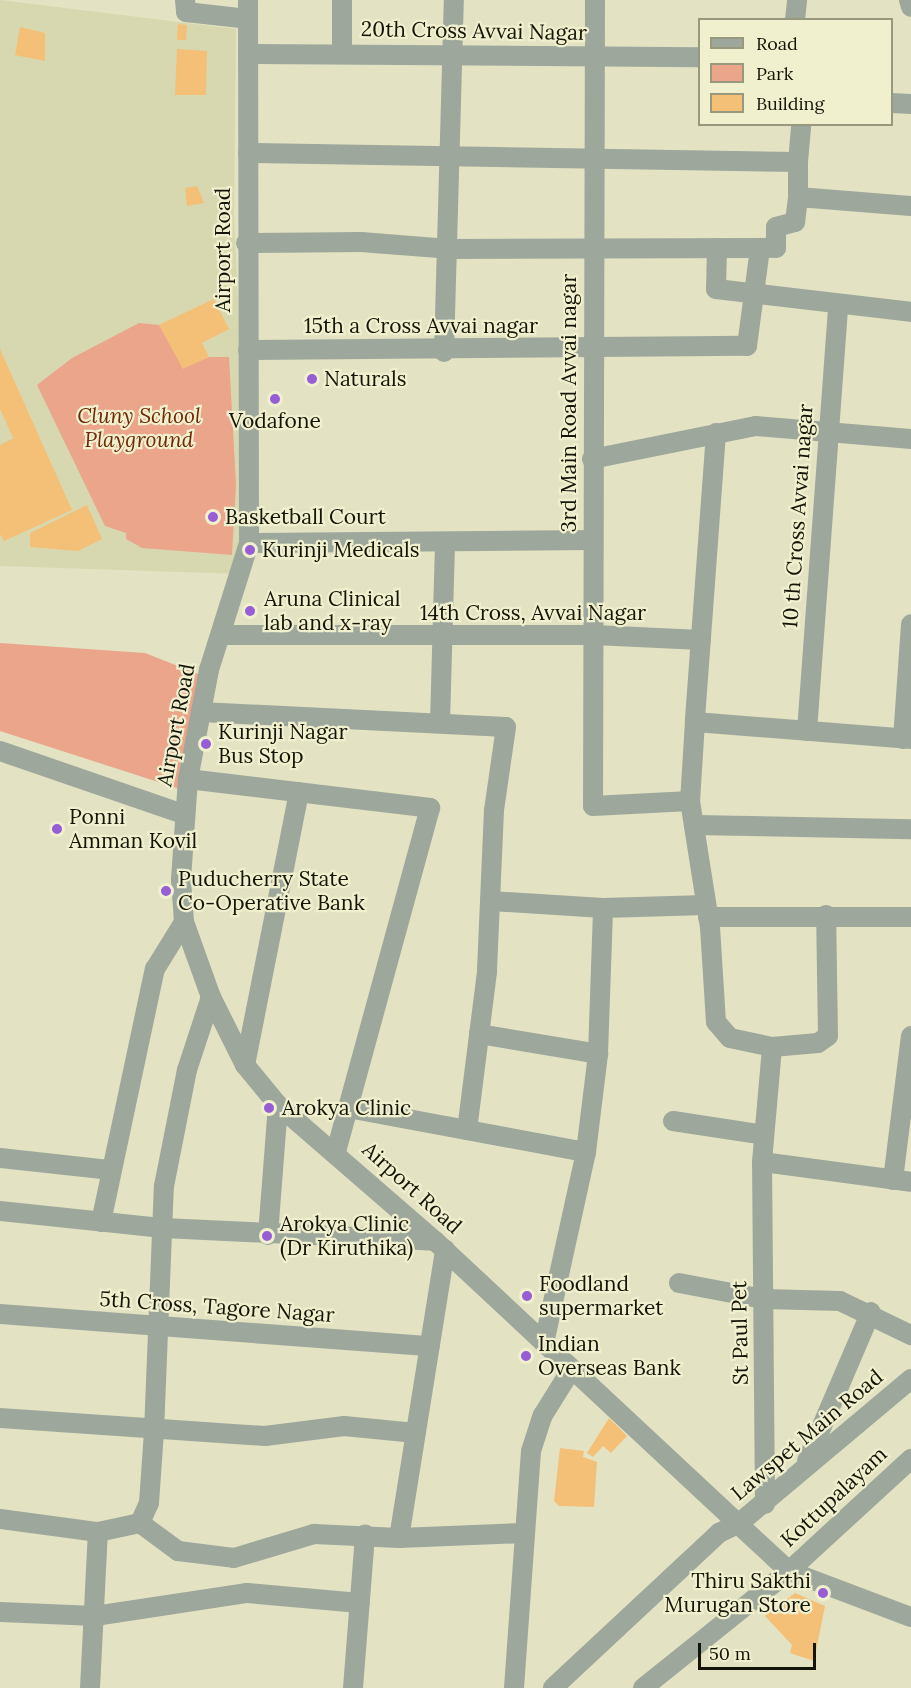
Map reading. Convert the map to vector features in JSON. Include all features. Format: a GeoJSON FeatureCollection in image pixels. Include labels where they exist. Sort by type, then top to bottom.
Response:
{"type":"FeatureCollection","features":[{"type":"Feature","properties":{"kind":"street"},"geometry":{"type":"LineString","coordinates":[[186,0],[186,12],[248,9]]}},
{"type":"Feature","properties":{"kind":"street"},"geometry":{"type":"LineString","coordinates":[[342,0],[342,53]]}},
{"type":"Feature","properties":{"kind":"street"},"geometry":{"type":"LineString","coordinates":[[444,352],[455,55],[454,0]]}},
{"type":"Feature","properties":{"kind":"street","name":"3rd Main Road Avvai nagar"},"geometry":{"type":"LineString","coordinates":[[595,0],[593,57],[595,348],[592,459],[593,806],[690,801]]}},
{"type":"Feature","properties":{"kind":"street"},"geometry":{"type":"LineString","coordinates":[[795,18],[797,0]]}},
{"type":"Feature","properties":{"kind":"street"},"geometry":{"type":"LineString","coordinates":[[909,0],[911,7]]}},
{"type":"Feature","properties":{"kind":"street","name":"Airport Road"},"geometry":{"type":"LineString","coordinates":[[248,9],[246,243],[249,543],[201,712],[188,778],[183,814],[184,922],[211,997],[245,1065],[278,1105],[336,1151],[738,1524]]}},
{"type":"Feature","properties":{"kind":"street","name":"20th Cross Avvai Nagar"},"geometry":{"type":"LineString","coordinates":[[248,54],[698,57]]}},
{"type":"Feature","properties":{"kind":"street"},"geometry":{"type":"LineString","coordinates":[[893,103],[911,104]]}},
{"type":"Feature","properties":{"kind":"street"},"geometry":{"type":"LineString","coordinates":[[246,243],[361,242],[449,249],[776,248],[776,227],[795,222],[801,126]]}},
{"type":"Feature","properties":{"kind":"street"},"geometry":{"type":"LineString","coordinates":[[248,153],[798,162]]}},
{"type":"Feature","properties":{"kind":"street"},"geometry":{"type":"LineString","coordinates":[[798,197],[911,206]]}},
{"type":"Feature","properties":{"kind":"street"},"geometry":{"type":"LineString","coordinates":[[717,248],[716,289],[911,312]]}},
{"type":"Feature","properties":{"kind":"street","name":"15th a Cross Avvai nagar"},"geometry":{"type":"LineString","coordinates":[[248,350],[444,352],[747,346],[756,294],[760,248]]}},
{"type":"Feature","properties":{"kind":"street","name":"10 th Cross Avvai nagar"},"geometry":{"type":"LineString","coordinates":[[807,731],[838,305]]}},
{"type":"Feature","properties":{"kind":"street"},"geometry":{"type":"LineString","coordinates":[[592,459],[661,448],[716,433],[756,426],[911,439]]}},
{"type":"Feature","properties":{"kind":"street"},"geometry":{"type":"LineString","coordinates":[[716,433],[690,801],[707,911],[716,1022],[730,1038],[772,1047],[818,1044],[828,1036],[826,915]]}},
{"type":"Feature","properties":{"kind":"street"},"geometry":{"type":"LineString","coordinates":[[249,543],[593,540]]}},
{"type":"Feature","properties":{"kind":"street"},"geometry":{"type":"LineString","coordinates":[[441,723],[441,636],[445,543]]}},
{"type":"Feature","properties":{"kind":"street"},"geometry":{"type":"LineString","coordinates":[[695,722],[907,739],[911,624]]}},
{"type":"Feature","properties":{"kind":"street","name":"14th Cross, Avvai Nagar"},"geometry":{"type":"LineString","coordinates":[[221,635],[594,635],[701,640]]}},
{"type":"Feature","properties":{"kind":"street"},"geometry":{"type":"LineString","coordinates":[[201,712],[506,727],[494,810],[490,901],[479,1034],[467,1130]]}},
{"type":"Feature","properties":{"kind":"street"},"geometry":{"type":"LineString","coordinates":[[0,751],[183,814]]}},
{"type":"Feature","properties":{"kind":"street"},"geometry":{"type":"LineString","coordinates":[[188,778],[430,808],[336,1151]]}},
{"type":"Feature","properties":{"kind":"street"},"geometry":{"type":"LineString","coordinates":[[245,1065],[298,792]]}},
{"type":"Feature","properties":{"kind":"street"},"geometry":{"type":"LineString","coordinates":[[694,825],[911,829]]}},
{"type":"Feature","properties":{"kind":"street"},"geometry":{"type":"LineString","coordinates":[[490,901],[603,908],[911,917]]}},
{"type":"Feature","properties":{"kind":"street"},"geometry":{"type":"LineString","coordinates":[[544,1343],[586,1152],[598,1054],[603,908]]}},
{"type":"Feature","properties":{"kind":"street"},"geometry":{"type":"LineString","coordinates":[[101,1222],[155,969],[184,922]]}},
{"type":"Feature","properties":{"kind":"street"},"geometry":{"type":"LineString","coordinates":[[140,1523],[149,1503],[160,1327],[164,1186],[187,1070],[211,997]]}},
{"type":"Feature","properties":{"kind":"street"},"geometry":{"type":"LineString","coordinates":[[479,1034],[598,1054]]}},
{"type":"Feature","properties":{"kind":"street"},"geometry":{"type":"LineString","coordinates":[[762,1162],[902,1181],[911,1036]]}},
{"type":"Feature","properties":{"kind":"street","name":"St Paul Pet"},"geometry":{"type":"LineString","coordinates":[[765,1504],[762,1162],[772,1047]]}},
{"type":"Feature","properties":{"kind":"street"},"geometry":{"type":"LineString","coordinates":[[268,1235],[278,1105]]}},
{"type":"Feature","properties":{"kind":"street"},"geometry":{"type":"LineString","coordinates":[[348,1108],[586,1152]]}},
{"type":"Feature","properties":{"kind":"street"},"geometry":{"type":"LineString","coordinates":[[673,1121],[764,1135]]}},
{"type":"Feature","properties":{"kind":"street"},"geometry":{"type":"LineString","coordinates":[[0,1158],[111,1170]]}},
{"type":"Feature","properties":{"kind":"street"},"geometry":{"type":"LineString","coordinates":[[0,1211],[163,1228],[440,1246],[430,1346],[399,1538]]}},
{"type":"Feature","properties":{"kind":"street"},"geometry":{"type":"LineString","coordinates":[[679,1283],[764,1299],[840,1300],[909,1330]]}},
{"type":"Feature","properties":{"kind":"street"},"geometry":{"type":"LineString","coordinates":[[806,1464],[871,1312]]}},
{"type":"Feature","properties":{"kind":"street","name":"5th Cross, Tagore Nagar"},"geometry":{"type":"LineString","coordinates":[[0,1314],[430,1346]]}},
{"type":"Feature","properties":{"kind":"street"},"geometry":{"type":"LineString","coordinates":[[514,1688],[531,1451],[543,1415],[571,1370]]}},
{"type":"Feature","properties":{"kind":"street","name":"Lawspet Main Road"},"geometry":{"type":"LineString","coordinates":[[789,1571],[738,1524],[765,1504],[806,1464],[911,1379]]}},
{"type":"Feature","properties":{"kind":"street"},"geometry":{"type":"LineString","coordinates":[[0,1418],[154,1432],[265,1436],[344,1426],[416,1433]]}},
{"type":"Feature","properties":{"kind":"street","name":"Kottupalayam"},"geometry":{"type":"LineString","coordinates":[[789,1571],[911,1459]]}},
{"type":"Feature","properties":{"kind":"street"},"geometry":{"type":"LineString","coordinates":[[0,1519],[98,1532],[140,1523],[178,1551],[203,1557],[252,1556],[314,1534],[365,1534],[399,1538],[525,1533]]}},
{"type":"Feature","properties":{"kind":"street"},"geometry":{"type":"LineString","coordinates":[[554,1688],[719,1533],[738,1524]]}},
{"type":"Feature","properties":{"kind":"street"},"geometry":{"type":"LineString","coordinates":[[90,1688],[98,1532]]}},
{"type":"Feature","properties":{"kind":"street"},"geometry":{"type":"LineString","coordinates":[[353,1688],[365,1534]]}},
{"type":"Feature","properties":{"kind":"street"},"geometry":{"type":"LineString","coordinates":[[643,1688],[789,1571],[911,1617]]}},
{"type":"Feature","properties":{"kind":"street"},"geometry":{"type":"LineString","coordinates":[[0,1612],[95,1616],[247,1593],[360,1603]]}},
{"type":"Feature","properties":{"kind":"shaded area"},"geometry":{"type":"Polygon","coordinates":[[[0,0],[236,29],[234,213],[241,362],[240,574],[0,566],[0,0]]]}},
{"type":"Feature","properties":{"kind":"green space","name":"Cluny School Playground"},"geometry":{"type":"Polygon","coordinates":[[[139,323],[159,325],[183,368],[209,357],[229,357],[236,484],[232,555],[142,548],[126,539],[126,533],[105,526],[37,385],[72,358],[139,323]]]}},
{"type":"Feature","properties":{"kind":"green space"},"geometry":{"type":"Polygon","coordinates":[[[0,643],[145,653],[201,675],[183,790],[0,731],[0,643]]]}},
{"type":"Feature","properties":{"kind":"building"},"geometry":{"type":"Polygon","coordinates":[[[178,24],[187,25],[186,40],[177,40],[178,24]]]}},
{"type":"Feature","properties":{"kind":"building"},"geometry":{"type":"Polygon","coordinates":[[[20,27],[45,33],[45,61],[15,55],[20,27]]]}},
{"type":"Feature","properties":{"kind":"building"},"geometry":{"type":"Polygon","coordinates":[[[177,49],[207,51],[206,95],[175,95],[177,49]]]}},
{"type":"Feature","properties":{"kind":"building"},"geometry":{"type":"Polygon","coordinates":[[[197,186],[204,203],[187,206],[185,188],[197,186]]]}},
{"type":"Feature","properties":{"kind":"building"},"geometry":{"type":"Polygon","coordinates":[[[214,299],[229,329],[202,343],[209,357],[183,369],[159,325],[214,299]]]}},
{"type":"Feature","properties":{"kind":"building"},"geometry":{"type":"Polygon","coordinates":[[[0,349],[72,510],[4,541],[0,534],[0,445],[20,435],[13,438],[0,409],[0,349]]]}},
{"type":"Feature","properties":{"kind":"building"},"geometry":{"type":"Polygon","coordinates":[[[87,505],[102,539],[78,551],[30,547],[30,533],[87,505]]]}},
{"type":"Feature","properties":{"kind":"building"},"geometry":{"type":"Polygon","coordinates":[[[609,1418],[627,1436],[611,1453],[603,1446],[593,1457],[587,1453],[609,1418]]]}},
{"type":"Feature","properties":{"kind":"building"},"geometry":{"type":"Polygon","coordinates":[[[560,1448],[584,1451],[583,1457],[597,1462],[594,1507],[559,1506],[554,1501],[560,1448]]]}},
{"type":"Feature","properties":{"kind":"building"},"geometry":{"type":"Polygon","coordinates":[[[795,1593],[825,1606],[814,1661],[790,1653],[792,1645],[765,1616],[795,1593]]]}},
{"type":"Feature","properties":{"kind":"place","name":"Naturals"},"geometry":{"type":"Point","coordinates":[312,379]}},
{"type":"Feature","properties":{"kind":"place","name":"Vodafone"},"geometry":{"type":"Point","coordinates":[275,399]}},
{"type":"Feature","properties":{"kind":"place","name":"Basketball Court"},"geometry":{"type":"Point","coordinates":[213,517]}},
{"type":"Feature","properties":{"kind":"place","name":"Kurinji Medicals"},"geometry":{"type":"Point","coordinates":[250,550]}},
{"type":"Feature","properties":{"kind":"place","name":"Aruna Clinical lab and x-ray"},"geometry":{"type":"Point","coordinates":[250,611]}},
{"type":"Feature","properties":{"kind":"place","name":"Kurinji Nagar Bus Stop"},"geometry":{"type":"Point","coordinates":[206,744]}},
{"type":"Feature","properties":{"kind":"place","name":"Ponni Amman Kovil"},"geometry":{"type":"Point","coordinates":[57,829]}},
{"type":"Feature","properties":{"kind":"place","name":"Puducherry State Co-Operative Bank"},"geometry":{"type":"Point","coordinates":[166,891]}},
{"type":"Feature","properties":{"kind":"place","name":"Arokya Clinic"},"geometry":{"type":"Point","coordinates":[269,1108]}},
{"type":"Feature","properties":{"kind":"place","name":"Arokya Clinic (Dr Kiruthika)"},"geometry":{"type":"Point","coordinates":[267,1236]}},
{"type":"Feature","properties":{"kind":"place","name":"Foodland supermarket"},"geometry":{"type":"Point","coordinates":[527,1296]}},
{"type":"Feature","properties":{"kind":"place","name":"Indian Overseas Bank"},"geometry":{"type":"Point","coordinates":[526,1356]}},
{"type":"Feature","properties":{"kind":"place","name":"Thiru Sakthi Murugan Store"},"geometry":{"type":"Point","coordinates":[823,1593]}}]}
